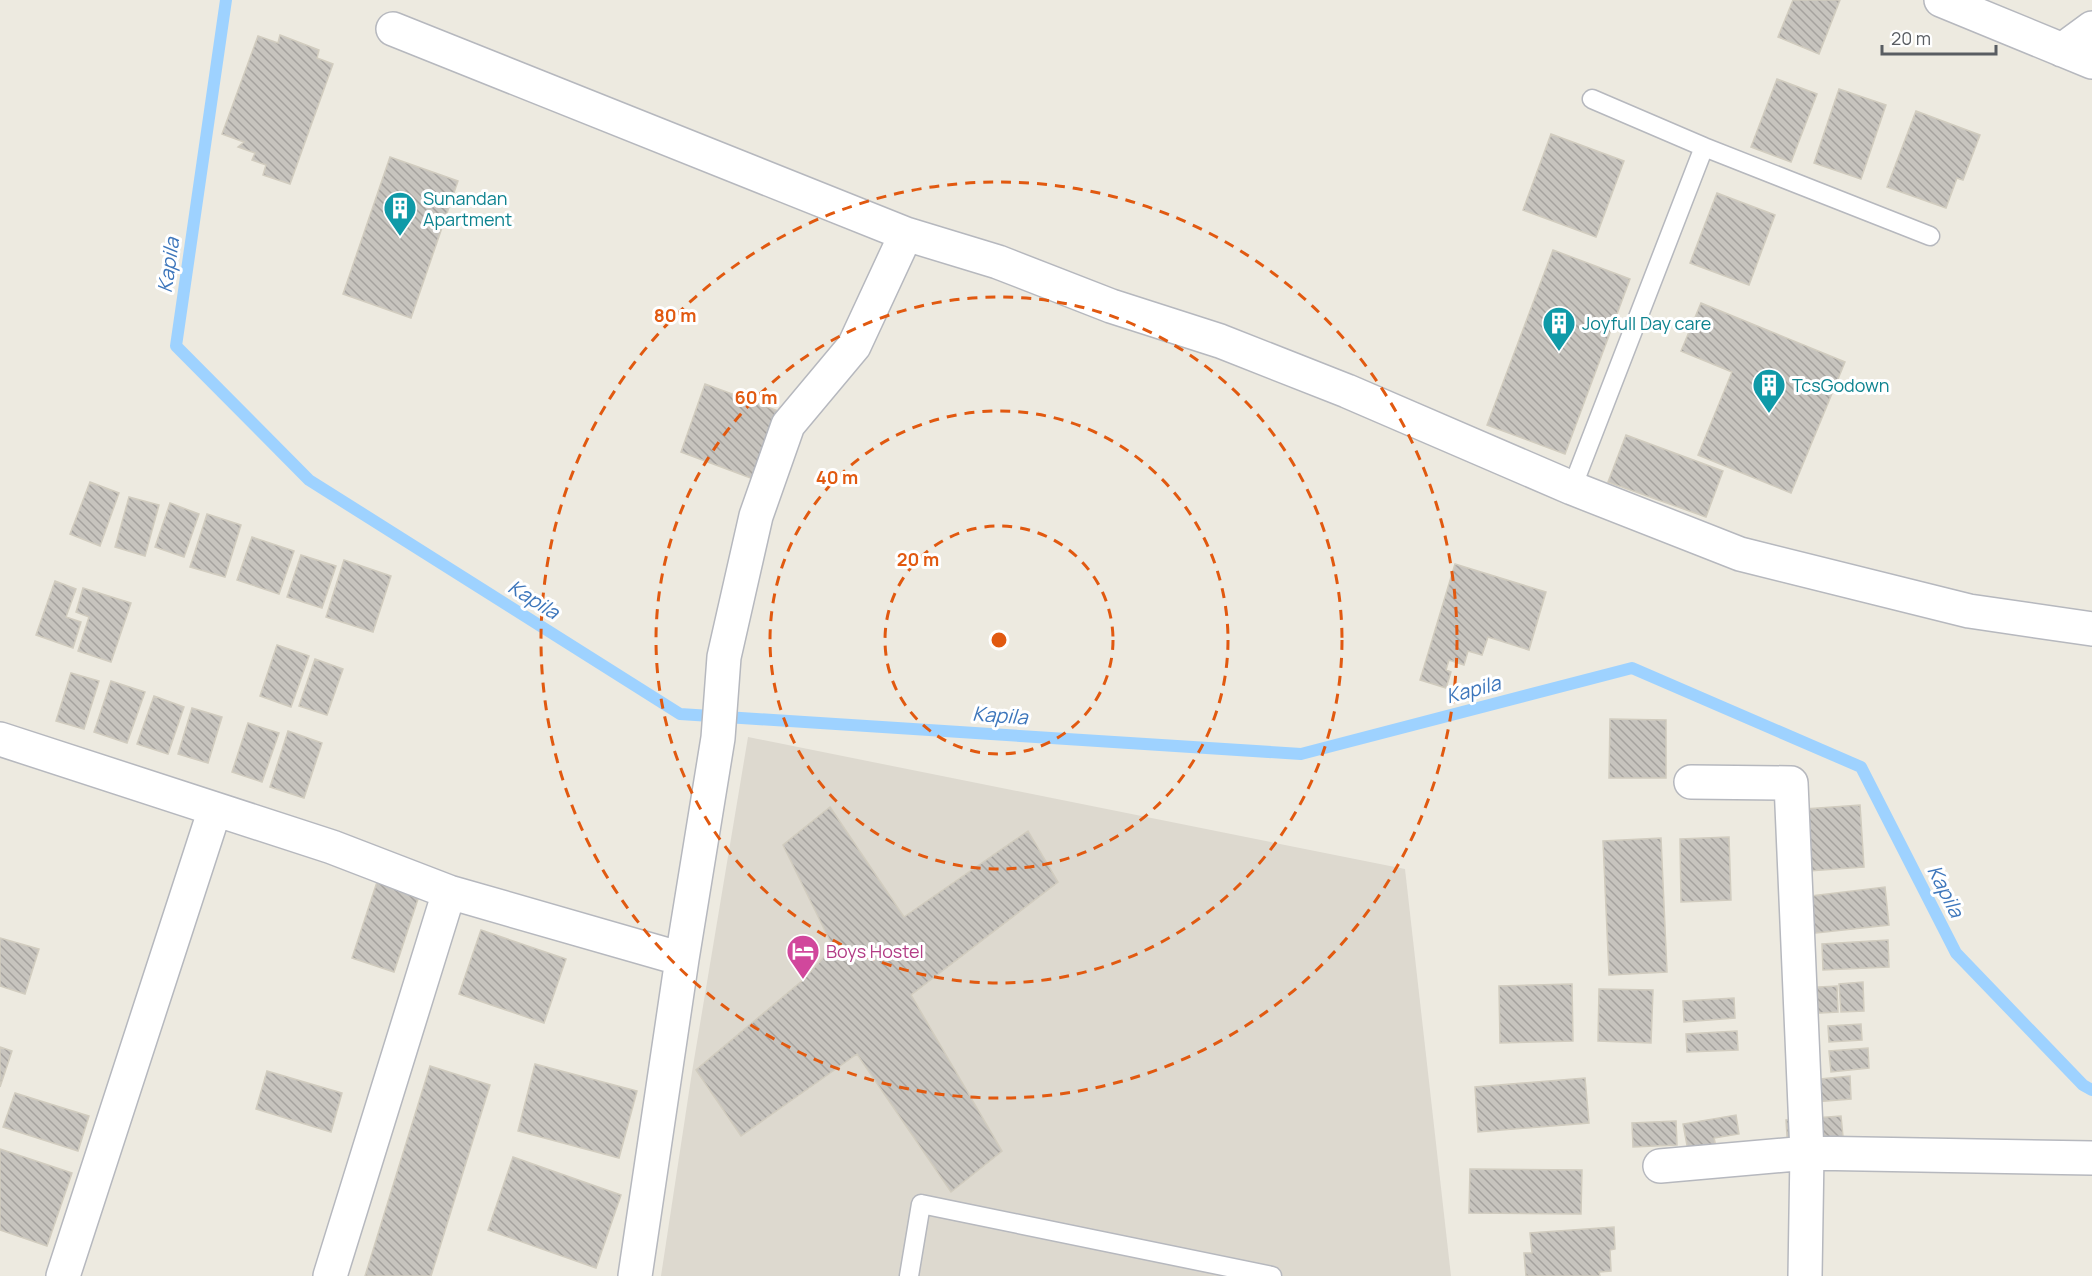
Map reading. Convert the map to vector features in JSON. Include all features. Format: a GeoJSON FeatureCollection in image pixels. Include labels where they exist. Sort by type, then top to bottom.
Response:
{"type":"FeatureCollection","features":[{"type":"Feature","properties":{"kind":"street"},"geometry":{"type":"LineString","coordinates":[[1941,0],[2092,62]]}},
{"type":"Feature","properties":{"kind":"street"},"geometry":{"type":"LineString","coordinates":[[2062,50],[2092,28]]}},
{"type":"Feature","properties":{"kind":"street"},"geometry":{"type":"LineString","coordinates":[[393,29],[906,234],[998,262],[1111,306],[1220,341],[1347,392],[1572,488],[1740,554],[1969,611],[2092,629]]}},
{"type":"Feature","properties":{"kind":"street"},"geometry":{"type":"LineString","coordinates":[[635,1276],[682,959],[718,738],[724,657],[756,516],[788,425],[854,346],[906,234]]}},
{"type":"Feature","properties":{"kind":"street"},"geometry":{"type":"LineString","coordinates":[[0,739],[332,847],[449,892],[682,959]]}},
{"type":"Feature","properties":{"kind":"street"},"geometry":{"type":"LineString","coordinates":[[1691,782],[1791,783],[1807,1153],[1805,1276]]}},
{"type":"Feature","properties":{"kind":"street"},"geometry":{"type":"LineString","coordinates":[[63,1276],[215,809]]}},
{"type":"Feature","properties":{"kind":"street"},"geometry":{"type":"LineString","coordinates":[[330,1276],[449,892]]}},
{"type":"Feature","properties":{"kind":"street"},"geometry":{"type":"LineString","coordinates":[[1660,1166],[1807,1153],[2092,1158]]}},
{"type":"Feature","properties":{"kind":"lane"},"geometry":{"type":"LineString","coordinates":[[1592,99],[1704,147],[1930,236]]}},
{"type":"Feature","properties":{"kind":"lane"},"geometry":{"type":"LineString","coordinates":[[1572,488],[1704,147]]}},
{"type":"Feature","properties":{"kind":"lane"},"geometry":{"type":"LineString","coordinates":[[909,1276],[921,1204],[1272,1276]]}},
{"type":"Feature","properties":{"kind":"shaded area"},"geometry":{"type":"Polygon","coordinates":[[[748,737],[1405,869],[1451,1276],[661,1276],[692,1072],[748,737]]]}},
{"type":"Feature","properties":{"kind":"building"},"geometry":{"type":"Polygon","coordinates":[[[1793,0],[1840,0],[1819,54],[1778,37],[1793,0]]]}},
{"type":"Feature","properties":{"kind":"building"},"geometry":{"type":"Polygon","coordinates":[[[280,35],[319,50],[317,58],[333,64],[290,184],[263,175],[266,165],[252,160],[255,153],[238,147],[244,142],[222,134],[258,36],[278,43],[280,35]]]}},
{"type":"Feature","properties":{"kind":"building"},"geometry":{"type":"Polygon","coordinates":[[[1777,79],[1817,94],[1791,162],[1751,147],[1777,79]]]}},
{"type":"Feature","properties":{"kind":"building"},"geometry":{"type":"Polygon","coordinates":[[[1839,89],[1886,105],[1861,179],[1814,163],[1839,89]]]}},
{"type":"Feature","properties":{"kind":"building"},"geometry":{"type":"Polygon","coordinates":[[[1916,111],[1980,135],[1963,180],[1957,178],[1946,208],[1887,187],[1916,111]]]}},
{"type":"Feature","properties":{"kind":"building"},"geometry":{"type":"Polygon","coordinates":[[[1551,134],[1624,161],[1596,237],[1523,210],[1551,134]]]}},
{"type":"Feature","properties":{"kind":"building","name":"Sunandan Apartment"},"geometry":{"type":"Polygon","coordinates":[[[390,157],[458,181],[411,318],[343,294],[390,157]]]}},
{"type":"Feature","properties":{"kind":"building"},"geometry":{"type":"Polygon","coordinates":[[[1717,193],[1775,215],[1749,285],[1690,263],[1717,193]]]}},
{"type":"Feature","properties":{"kind":"building","name":"Joyfull Day care"},"geometry":{"type":"Polygon","coordinates":[[[1553,250],[1630,279],[1565,454],[1487,425],[1553,250]]]}},
{"type":"Feature","properties":{"kind":"building","name":"TcsGodown"},"geometry":{"type":"Polygon","coordinates":[[[1701,303],[1845,362],[1791,493],[1698,455],[1732,372],[1681,351],[1701,303]]]}},
{"type":"Feature","properties":{"kind":"building"},"geometry":{"type":"Polygon","coordinates":[[[705,384],[781,412],[756,480],[681,452],[705,384]]]}},
{"type":"Feature","properties":{"kind":"building"},"geometry":{"type":"Polygon","coordinates":[[[1626,435],[1723,471],[1706,517],[1608,482],[1626,435]]]}},
{"type":"Feature","properties":{"kind":"building"},"geometry":{"type":"Polygon","coordinates":[[[90,482],[119,493],[100,546],[70,534],[90,482]]]}},
{"type":"Feature","properties":{"kind":"building"},"geometry":{"type":"Polygon","coordinates":[[[129,497],[159,505],[145,556],[115,547],[129,497]]]}},
{"type":"Feature","properties":{"kind":"building"},"geometry":{"type":"Polygon","coordinates":[[[170,503],[199,514],[184,557],[155,547],[170,503]]]}},
{"type":"Feature","properties":{"kind":"building"},"geometry":{"type":"Polygon","coordinates":[[[207,514],[241,525],[225,577],[190,567],[207,514]]]}},
{"type":"Feature","properties":{"kind":"building"},"geometry":{"type":"Polygon","coordinates":[[[252,537],[294,551],[279,594],[237,580],[252,537]]]}},
{"type":"Feature","properties":{"kind":"building"},"geometry":{"type":"Polygon","coordinates":[[[301,555],[336,566],[322,608],[287,597],[301,555]]]}},
{"type":"Feature","properties":{"kind":"building"},"geometry":{"type":"Polygon","coordinates":[[[344,560],[391,576],[373,632],[326,617],[344,560]]]}},
{"type":"Feature","properties":{"kind":"building"},"geometry":{"type":"Polygon","coordinates":[[[1455,564],[1546,592],[1529,650],[1488,637],[1482,655],[1468,651],[1464,665],[1449,660],[1446,670],[1451,672],[1446,688],[1420,680],[1455,564]]]}},
{"type":"Feature","properties":{"kind":"building"},"geometry":{"type":"Polygon","coordinates":[[[55,581],[76,589],[66,617],[81,622],[73,648],[36,635],[55,581]]]}},
{"type":"Feature","properties":{"kind":"building"},"geometry":{"type":"Polygon","coordinates":[[[83,588],[131,603],[111,662],[78,651],[89,617],[76,612],[83,588]]]}},
{"type":"Feature","properties":{"kind":"building"},"geometry":{"type":"Polygon","coordinates":[[[277,645],[309,656],[291,707],[260,696],[277,645]]]}},
{"type":"Feature","properties":{"kind":"building"},"geometry":{"type":"Polygon","coordinates":[[[315,659],[343,669],[327,715],[299,706],[315,659]]]}},
{"type":"Feature","properties":{"kind":"building"},"geometry":{"type":"Polygon","coordinates":[[[71,673],[99,681],[84,729],[56,721],[71,673]]]}},
{"type":"Feature","properties":{"kind":"building"},"geometry":{"type":"Polygon","coordinates":[[[111,681],[145,692],[127,743],[94,732],[111,681]]]}},
{"type":"Feature","properties":{"kind":"building"},"geometry":{"type":"Polygon","coordinates":[[[154,696],[184,707],[168,754],[137,744],[154,696]]]}},
{"type":"Feature","properties":{"kind":"building"},"geometry":{"type":"Polygon","coordinates":[[[192,708],[222,717],[208,763],[178,754],[192,708]]]}},
{"type":"Feature","properties":{"kind":"building"},"geometry":{"type":"Polygon","coordinates":[[[1610,719],[1666,720],[1666,778],[1609,778],[1610,719]]]}},
{"type":"Feature","properties":{"kind":"building"},"geometry":{"type":"Polygon","coordinates":[[[248,723],[279,733],[262,782],[232,772],[248,723]]]}},
{"type":"Feature","properties":{"kind":"building"},"geometry":{"type":"Polygon","coordinates":[[[288,731],[322,743],[304,798],[270,787],[288,731]]]}},
{"type":"Feature","properties":{"kind":"building"},"geometry":{"type":"Polygon","coordinates":[[[1860,805],[1864,867],[1809,871],[1805,809],[1860,805]]]}},
{"type":"Feature","properties":{"kind":"building"},"geometry":{"type":"Polygon","coordinates":[[[830,807],[904,917],[1028,831],[1058,882],[911,995],[1002,1151],[951,1192],[857,1054],[741,1136],[696,1070],[803,980],[833,947],[783,845],[830,807]]]}},
{"type":"Feature","properties":{"kind":"building"},"geometry":{"type":"Polygon","coordinates":[[[1729,837],[1731,900],[1681,902],[1680,839],[1729,837]]]}},
{"type":"Feature","properties":{"kind":"building"},"geometry":{"type":"Polygon","coordinates":[[[1661,838],[1667,972],[1609,975],[1603,841],[1661,838]]]}},
{"type":"Feature","properties":{"kind":"building"},"geometry":{"type":"Polygon","coordinates":[[[377,882],[419,896],[394,972],[352,958],[377,882]]]}},
{"type":"Feature","properties":{"kind":"building"},"geometry":{"type":"Polygon","coordinates":[[[1885,887],[1889,925],[1807,934],[1803,897],[1885,887]]]}},
{"type":"Feature","properties":{"kind":"building"},"geometry":{"type":"Polygon","coordinates":[[[481,930],[566,959],[544,1023],[459,994],[481,930]]]}},
{"type":"Feature","properties":{"kind":"building"},"geometry":{"type":"Polygon","coordinates":[[[0,938],[39,949],[25,994],[0,986],[0,938]]]}},
{"type":"Feature","properties":{"kind":"building"},"geometry":{"type":"Polygon","coordinates":[[[1888,940],[1889,967],[1823,970],[1822,944],[1888,940]]]}},
{"type":"Feature","properties":{"kind":"building"},"geometry":{"type":"Polygon","coordinates":[[[1863,982],[1864,1011],[1841,1012],[1839,984],[1863,982]]]}},
{"type":"Feature","properties":{"kind":"building"},"geometry":{"type":"Polygon","coordinates":[[[1572,984],[1573,1041],[1500,1043],[1499,986],[1572,984]]]}},
{"type":"Feature","properties":{"kind":"building"},"geometry":{"type":"Polygon","coordinates":[[[1837,986],[1838,1012],[1802,1014],[1801,988],[1837,986]]]}},
{"type":"Feature","properties":{"kind":"building"},"geometry":{"type":"Polygon","coordinates":[[[1599,989],[1653,990],[1651,1043],[1598,1041],[1599,989]]]}},
{"type":"Feature","properties":{"kind":"building"},"geometry":{"type":"Polygon","coordinates":[[[1734,998],[1735,1018],[1684,1022],[1683,1001],[1734,998]]]}},
{"type":"Feature","properties":{"kind":"building"},"geometry":{"type":"Polygon","coordinates":[[[1861,1024],[1862,1040],[1829,1042],[1828,1026],[1861,1024]]]}},
{"type":"Feature","properties":{"kind":"building"},"geometry":{"type":"Polygon","coordinates":[[[1737,1031],[1738,1050],[1687,1052],[1686,1034],[1737,1031]]]}},
{"type":"Feature","properties":{"kind":"building"},"geometry":{"type":"Polygon","coordinates":[[[0,1047],[12,1051],[0,1087],[0,1047]]]}},
{"type":"Feature","properties":{"kind":"building"},"geometry":{"type":"Polygon","coordinates":[[[1868,1048],[1869,1068],[1831,1072],[1829,1051],[1868,1048]]]}},
{"type":"Feature","properties":{"kind":"building"},"geometry":{"type":"Polygon","coordinates":[[[535,1064],[637,1091],[619,1158],[518,1131],[535,1064]]]}},
{"type":"Feature","properties":{"kind":"building"},"geometry":{"type":"Polygon","coordinates":[[[430,1066],[490,1085],[431,1276],[365,1276],[430,1066]]]}},
{"type":"Feature","properties":{"kind":"building"},"geometry":{"type":"Polygon","coordinates":[[[267,1071],[342,1093],[331,1132],[256,1109],[267,1071]]]}},
{"type":"Feature","properties":{"kind":"building"},"geometry":{"type":"Polygon","coordinates":[[[1850,1076],[1851,1099],[1802,1103],[1800,1081],[1850,1076]]]}},
{"type":"Feature","properties":{"kind":"building"},"geometry":{"type":"Polygon","coordinates":[[[1585,1078],[1589,1123],[1478,1132],[1475,1087],[1585,1078]]]}},
{"type":"Feature","properties":{"kind":"building"},"geometry":{"type":"Polygon","coordinates":[[[15,1093],[89,1116],[78,1151],[3,1127],[15,1093]]]}},
{"type":"Feature","properties":{"kind":"building"},"geometry":{"type":"Polygon","coordinates":[[[1736,1115],[1739,1134],[1714,1138],[1717,1151],[1689,1156],[1683,1124],[1736,1115]]]}},
{"type":"Feature","properties":{"kind":"building"},"geometry":{"type":"Polygon","coordinates":[[[1841,1116],[1844,1147],[1788,1151],[1786,1120],[1841,1116]]]}},
{"type":"Feature","properties":{"kind":"building"},"geometry":{"type":"Polygon","coordinates":[[[1676,1121],[1677,1145],[1633,1147],[1632,1123],[1676,1121]]]}},
{"type":"Feature","properties":{"kind":"building"},"geometry":{"type":"Polygon","coordinates":[[[0,1149],[72,1173],[47,1246],[0,1230],[0,1149]]]}},
{"type":"Feature","properties":{"kind":"building"},"geometry":{"type":"Polygon","coordinates":[[[513,1157],[621,1195],[596,1268],[488,1230],[513,1157]]]}},
{"type":"Feature","properties":{"kind":"building"},"geometry":{"type":"Polygon","coordinates":[[[1470,1169],[1582,1170],[1581,1214],[1469,1213],[1470,1169]]]}},
{"type":"Feature","properties":{"kind":"building"},"geometry":{"type":"Polygon","coordinates":[[[1614,1227],[1615,1249],[1610,1250],[1611,1271],[1599,1272],[1600,1276],[1526,1276],[1524,1253],[1532,1253],[1530,1233],[1614,1227]]]}},
{"type":"Feature","properties":{"kind":"waterway","name":"Kapila"},"geometry":{"type":"LineString","coordinates":[[226,0],[176,346],[309,480],[680,714],[1301,754],[1632,668],[1861,767],[1956,953],[2083,1085],[2092,1090]]}},
{"type":"Feature","properties":{"kind":"place","name":"Sunandan Apartment"},"geometry":{"type":"Point","coordinates":[400,237]}},
{"type":"Feature","properties":{"kind":"place","name":"Joyfull Day care"},"geometry":{"type":"Point","coordinates":[1559,352]}},
{"type":"Feature","properties":{"kind":"place","name":"TcsGodown"},"geometry":{"type":"Point","coordinates":[1769,414]}},
{"type":"Feature","properties":{"kind":"place","name":"Boys Hostel"},"geometry":{"type":"Point","coordinates":[803,980]}}]}
